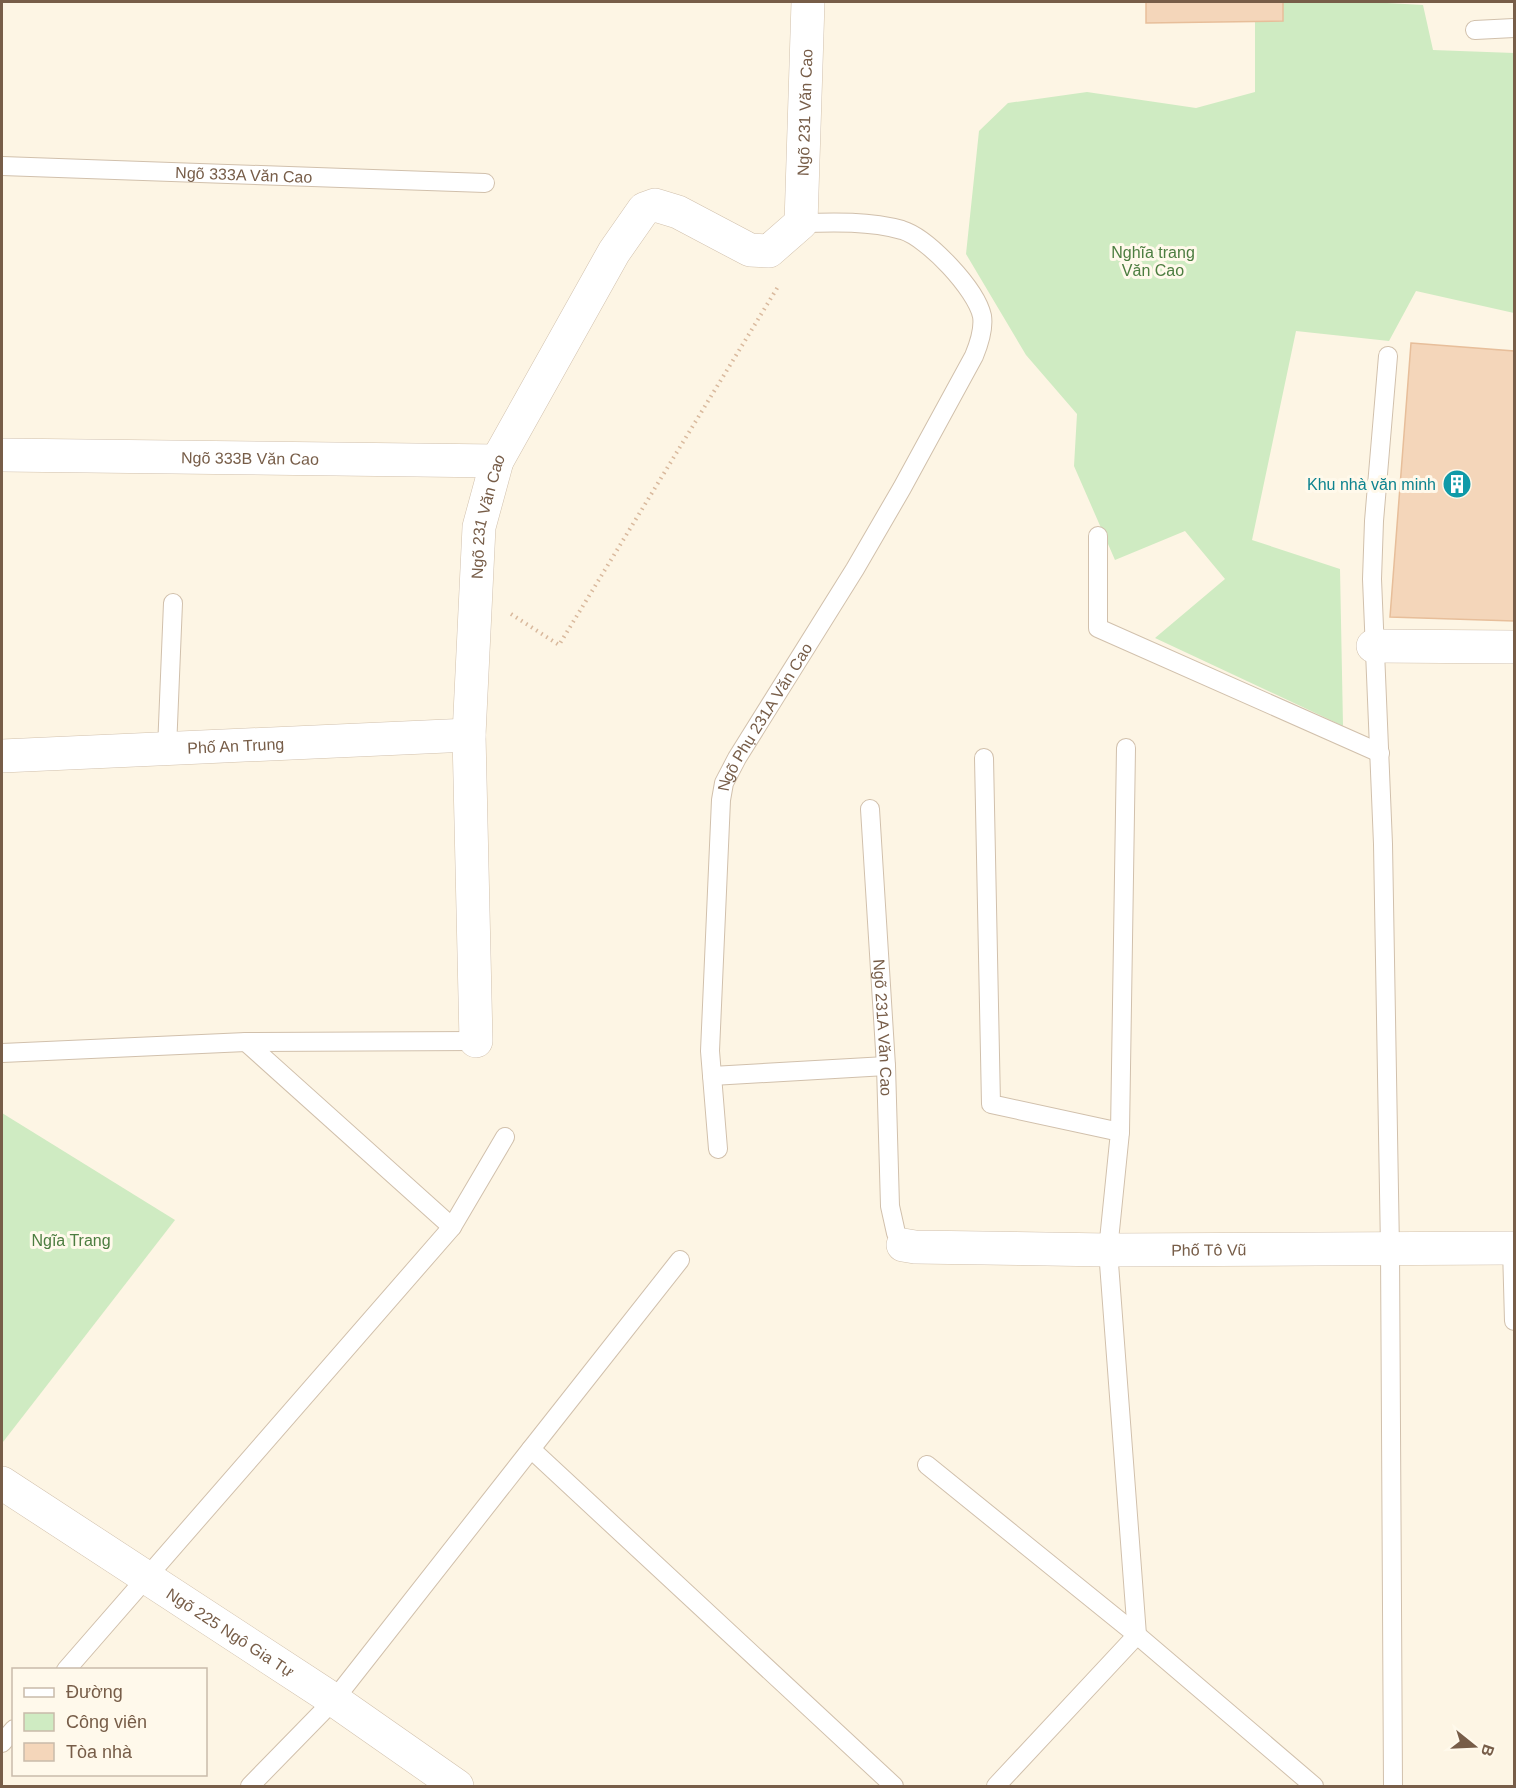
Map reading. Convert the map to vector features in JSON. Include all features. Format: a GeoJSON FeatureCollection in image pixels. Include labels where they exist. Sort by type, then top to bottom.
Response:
{"type":"FeatureCollection","features":[{"type":"Feature","properties":{"kind":"street","name":"Ngõ 231 Văn Cao"},"geometry":{"type":"LineString","coordinates":[[476,1041],[469,735],[479,527],[497,461],[614,252],[644,209],[655,205],[678,212],[750,250],[762,252],[769,251],[801,223],[808,2]]}},
{"type":"Feature","properties":{"kind":"street","name":"Ngõ 333B Văn Cao"},"geometry":{"type":"LineString","coordinates":[[2,455],[497,461]]}},
{"type":"Feature","properties":{"kind":"street"},"geometry":{"type":"LineString","coordinates":[[1373,646],[1515,647]]}},
{"type":"Feature","properties":{"kind":"street","name":"Phố An Trung"},"geometry":{"type":"LineString","coordinates":[[2,756],[469,735]]}},
{"type":"Feature","properties":{"kind":"street","name":"Phố Tô Vũ"},"geometry":{"type":"LineString","coordinates":[[903,1245],[1108,1250],[1513,1248]]}},
{"type":"Feature","properties":{"kind":"street","name":"Ngõ 225 Ngô Gia Tự"},"geometry":{"type":"LineString","coordinates":[[2,1483],[333,1700],[457,1786]]}},
{"type":"Feature","properties":{"kind":"lane"},"geometry":{"type":"LineString","coordinates":[[1475,30],[1515,28]]}},
{"type":"Feature","properties":{"kind":"lane","name":"Ngõ 333A Văn Cao"},"geometry":{"type":"LineString","coordinates":[[2,166],[485,183]]}},
{"type":"Feature","properties":{"kind":"lane","name":"Ngõ Phụ 231A Văn Cao"},"geometry":{"type":"LineString","coordinates":[[718,1149],[711,1039],[721,800],[724,783],[902,488],[974,356],[981,332],[982,315],[975,298],[935,250],[916,236],[902,230],[846,223],[801,223]]}},
{"type":"Feature","properties":{"kind":"lane"},"geometry":{"type":"LineString","coordinates":[[1388,356],[1374,521],[1372,579],[1373,646],[1380,753],[1390,1248],[1393,1786]]}},
{"type":"Feature","properties":{"kind":"lane"},"geometry":{"type":"LineString","coordinates":[[1098,536],[1098,628],[1380,753]]}},
{"type":"Feature","properties":{"kind":"lane"},"geometry":{"type":"LineString","coordinates":[[166,749],[172,603]]}},
{"type":"Feature","properties":{"kind":"lane"},"geometry":{"type":"LineString","coordinates":[[996,1786],[1137,1635],[1108,1250],[1120,1132],[1126,748]]}},
{"type":"Feature","properties":{"kind":"lane"},"geometry":{"type":"LineString","coordinates":[[984,759],[991,1104],[1120,1132]]}},
{"type":"Feature","properties":{"kind":"lane","name":"Ngõ 231A Văn Cao"},"geometry":{"type":"LineString","coordinates":[[870,809],[886,1066],[890,1206],[896,1233],[903,1245]]}},
{"type":"Feature","properties":{"kind":"lane"},"geometry":{"type":"LineString","coordinates":[[2,1053],[246,1042],[476,1041]]}},
{"type":"Feature","properties":{"kind":"lane"},"geometry":{"type":"LineString","coordinates":[[246,1042],[452,1227]]}},
{"type":"Feature","properties":{"kind":"lane"},"geometry":{"type":"LineString","coordinates":[[712,1076],[886,1066]]}},
{"type":"Feature","properties":{"kind":"lane"},"geometry":{"type":"LineString","coordinates":[[68,1668],[452,1227],[505,1137]]}},
{"type":"Feature","properties":{"kind":"lane"},"geometry":{"type":"LineString","coordinates":[[1513,1248],[1515,1321]]}},
{"type":"Feature","properties":{"kind":"lane"},"geometry":{"type":"LineString","coordinates":[[250,1786],[333,1700],[680,1260]]}},
{"type":"Feature","properties":{"kind":"lane"},"geometry":{"type":"LineString","coordinates":[[531,1449],[894,1786]]}},
{"type":"Feature","properties":{"kind":"lane"},"geometry":{"type":"LineString","coordinates":[[927,1465],[1137,1635],[1314,1786]]}},
{"type":"Feature","properties":{"kind":"lane"},"geometry":{"type":"LineString","coordinates":[[2,1743],[12,1731]]}},
{"type":"Feature","properties":{"kind":"path"},"geometry":{"type":"LineString","coordinates":[[476,591],[559,645],[784,277]]}},
{"type":"Feature","properties":{"kind":"green space","name":"Nghĩa trang Văn Cao"},"geometry":{"type":"Polygon","coordinates":[[[1255,2],[1369,2],[1423,5],[1433,50],[1514,53],[1514,313],[1416,291],[1389,341],[1296,331],[1252,540],[1340,569],[1343,726],[1155,638],[1225,579],[1185,531],[1115,560],[1074,466],[1077,414],[1026,355],[966,254],[979,131],[1008,103],[1087,92],[1196,108],[1255,92],[1255,2]]]}},
{"type":"Feature","properties":{"kind":"green space","name":"Ngĩa Trang"},"geometry":{"type":"Polygon","coordinates":[[[2,1113],[175,1220],[3,1442],[2,1441],[2,1113]]]}},
{"type":"Feature","properties":{"kind":"building"},"geometry":{"type":"Polygon","coordinates":[[[1146,2],[1283,2],[1283,21],[1146,23],[1146,2]]]}},
{"type":"Feature","properties":{"kind":"building","name":"Khu nhà văn minh"},"geometry":{"type":"Polygon","coordinates":[[[1411,343],[1514,351],[1514,621],[1390,617],[1411,343]]]}},
{"type":"Feature","properties":{"kind":"place","name":"Khu nhà văn minh"},"geometry":{"type":"Point","coordinates":[1457,484]}}]}
